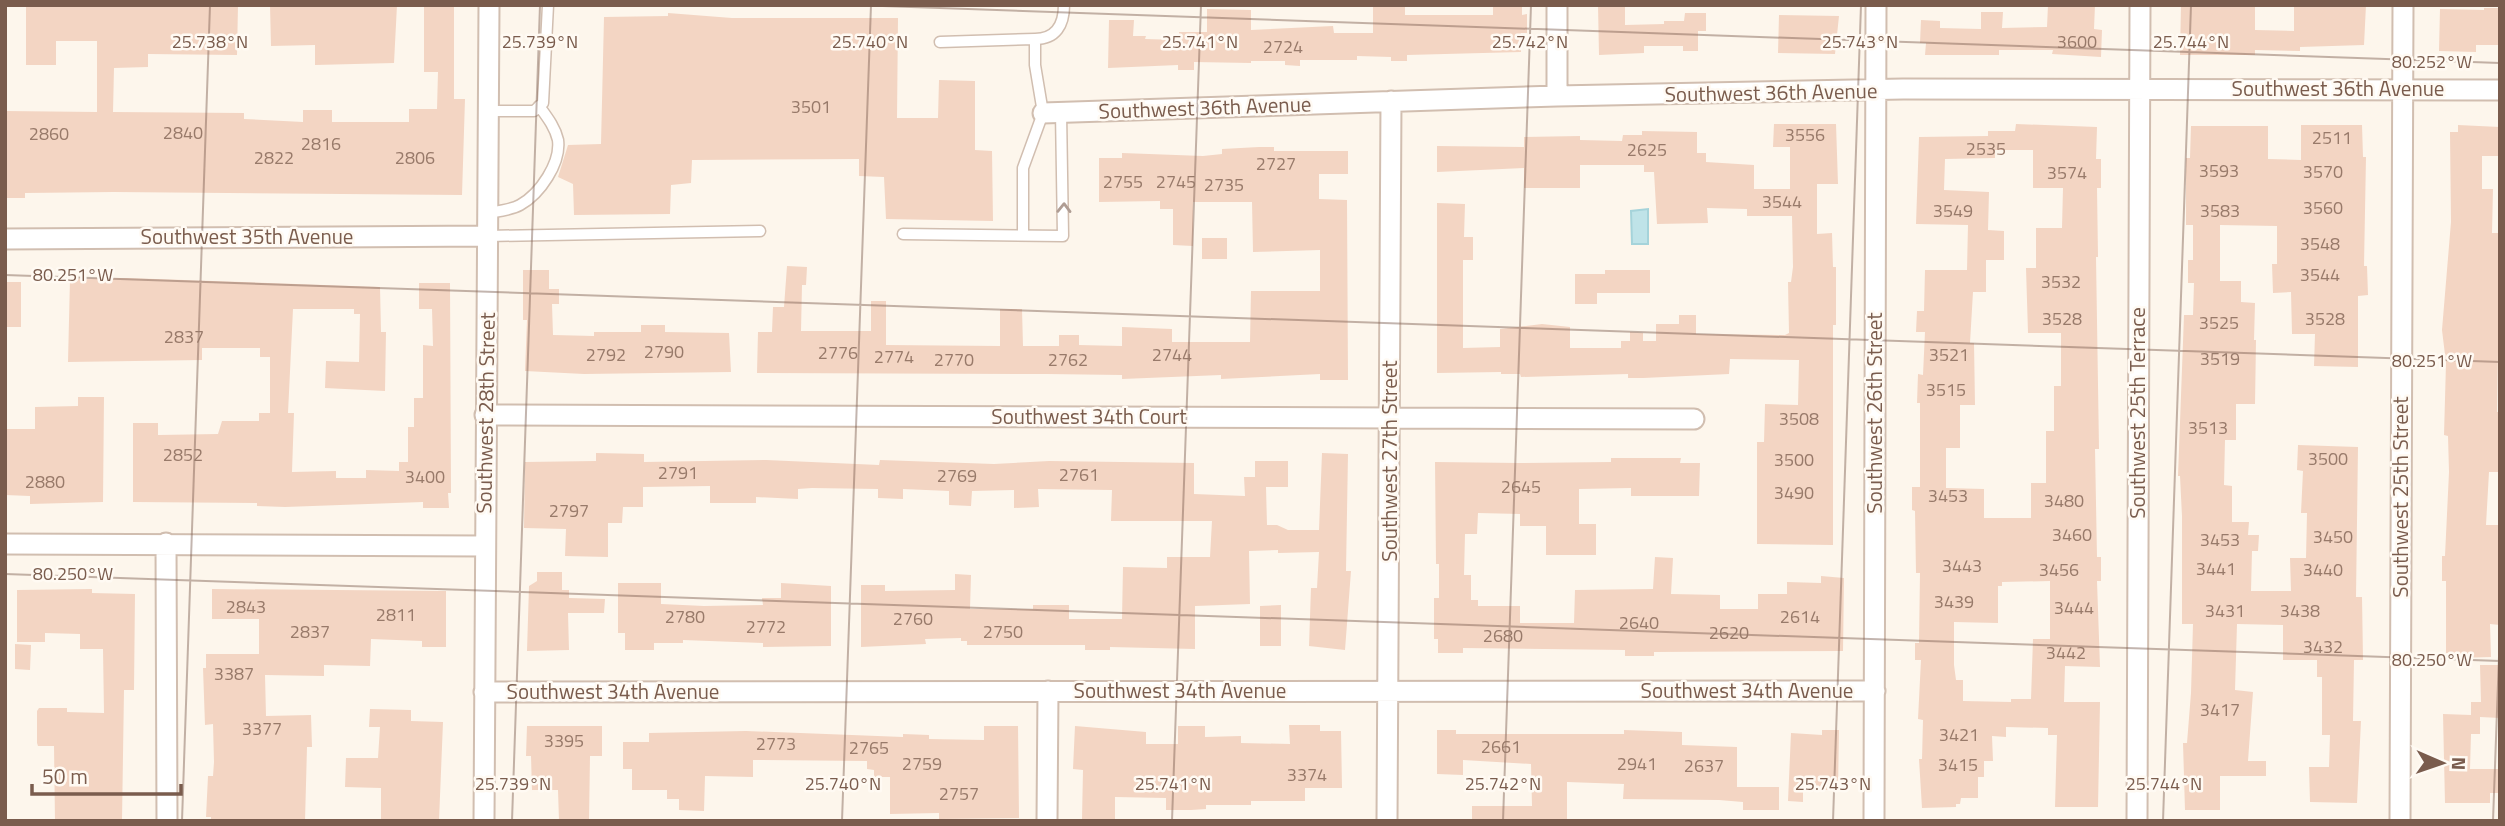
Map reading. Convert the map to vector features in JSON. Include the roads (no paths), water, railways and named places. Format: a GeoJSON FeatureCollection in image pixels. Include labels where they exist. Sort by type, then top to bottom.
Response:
{"type":"FeatureCollection","features":[{"type":"Feature","properties":{"kind":"street","name":"Southwest 28th Street"},"geometry":{"type":"LineString","coordinates":[[484,821],[489,5]]}},
{"type":"Feature","properties":{"kind":"street"},"geometry":{"type":"LineString","coordinates":[[1557,5],[1557,96]]}},
{"type":"Feature","properties":{"kind":"street","name":"Southwest 26th Street"},"geometry":{"type":"LineString","coordinates":[[1874,821],[1877,5]]}},
{"type":"Feature","properties":{"kind":"street","name":"Southwest 25th Terrace"},"geometry":{"type":"LineString","coordinates":[[2137,821],[2140,5]]}},
{"type":"Feature","properties":{"kind":"street","name":"Southwest 25th Street"},"geometry":{"type":"LineString","coordinates":[[2400,821],[2403,5]]}},
{"type":"Feature","properties":{"kind":"street","name":"Southwest 36th Avenue"},"geometry":{"type":"LineString","coordinates":[[1052,113],[1557,96],[2140,89],[2500,90]]}},
{"type":"Feature","properties":{"kind":"street","name":"Southwest 27th Street"},"geometry":{"type":"LineString","coordinates":[[1387,821],[1391,102]]}},
{"type":"Feature","properties":{"kind":"street","name":"Southwest 35th Avenue"},"geometry":{"type":"LineString","coordinates":[[5,239],[488,236]]}},
{"type":"Feature","properties":{"kind":"street","name":"Southwest 34th Court"},"geometry":{"type":"LineString","coordinates":[[485,415],[1693,419]]}},
{"type":"Feature","properties":{"kind":"street"},"geometry":{"type":"LineString","coordinates":[[166,543],[167,821]]}},
{"type":"Feature","properties":{"kind":"street"},"geometry":{"type":"LineString","coordinates":[[5,544],[484,546]]}},
{"type":"Feature","properties":{"kind":"street"},"geometry":{"type":"LineString","coordinates":[[1047,821],[1048,691]]}},
{"type":"Feature","properties":{"kind":"street","name":"Southwest 34th Avenue"},"geometry":{"type":"LineString","coordinates":[[484,692],[1875,691]]}},
{"type":"Feature","properties":{"kind":"lane"},"geometry":{"type":"LineString","coordinates":[[489,111],[534,111],[539,106],[545,93],[548,5]]}},
{"type":"Feature","properties":{"kind":"lane"},"geometry":{"type":"LineString","coordinates":[[940,42],[1047,39],[1056,33],[1064,20],[1064,5]]}},
{"type":"Feature","properties":{"kind":"lane"},"geometry":{"type":"LineString","coordinates":[[903,234],[1063,236],[1052,113],[1035,65],[1035,39]]}},
{"type":"Feature","properties":{"kind":"lane"},"geometry":{"type":"LineString","coordinates":[[488,214],[527,201],[554,166],[558,151],[557,138],[539,106]]}},
{"type":"Feature","properties":{"kind":"lane"},"geometry":{"type":"LineString","coordinates":[[1023,235],[1023,169],[1052,113]]}},
{"type":"Feature","properties":{"kind":"lane"},"geometry":{"type":"LineString","coordinates":[[488,236],[760,231]]}},
{"type":"Feature","properties":{"kind":"water"},"geometry":{"type":"Polygon","coordinates":[[[1648,209],[1648,244],[1632,244],[1631,211],[1648,209]]]}}]}
